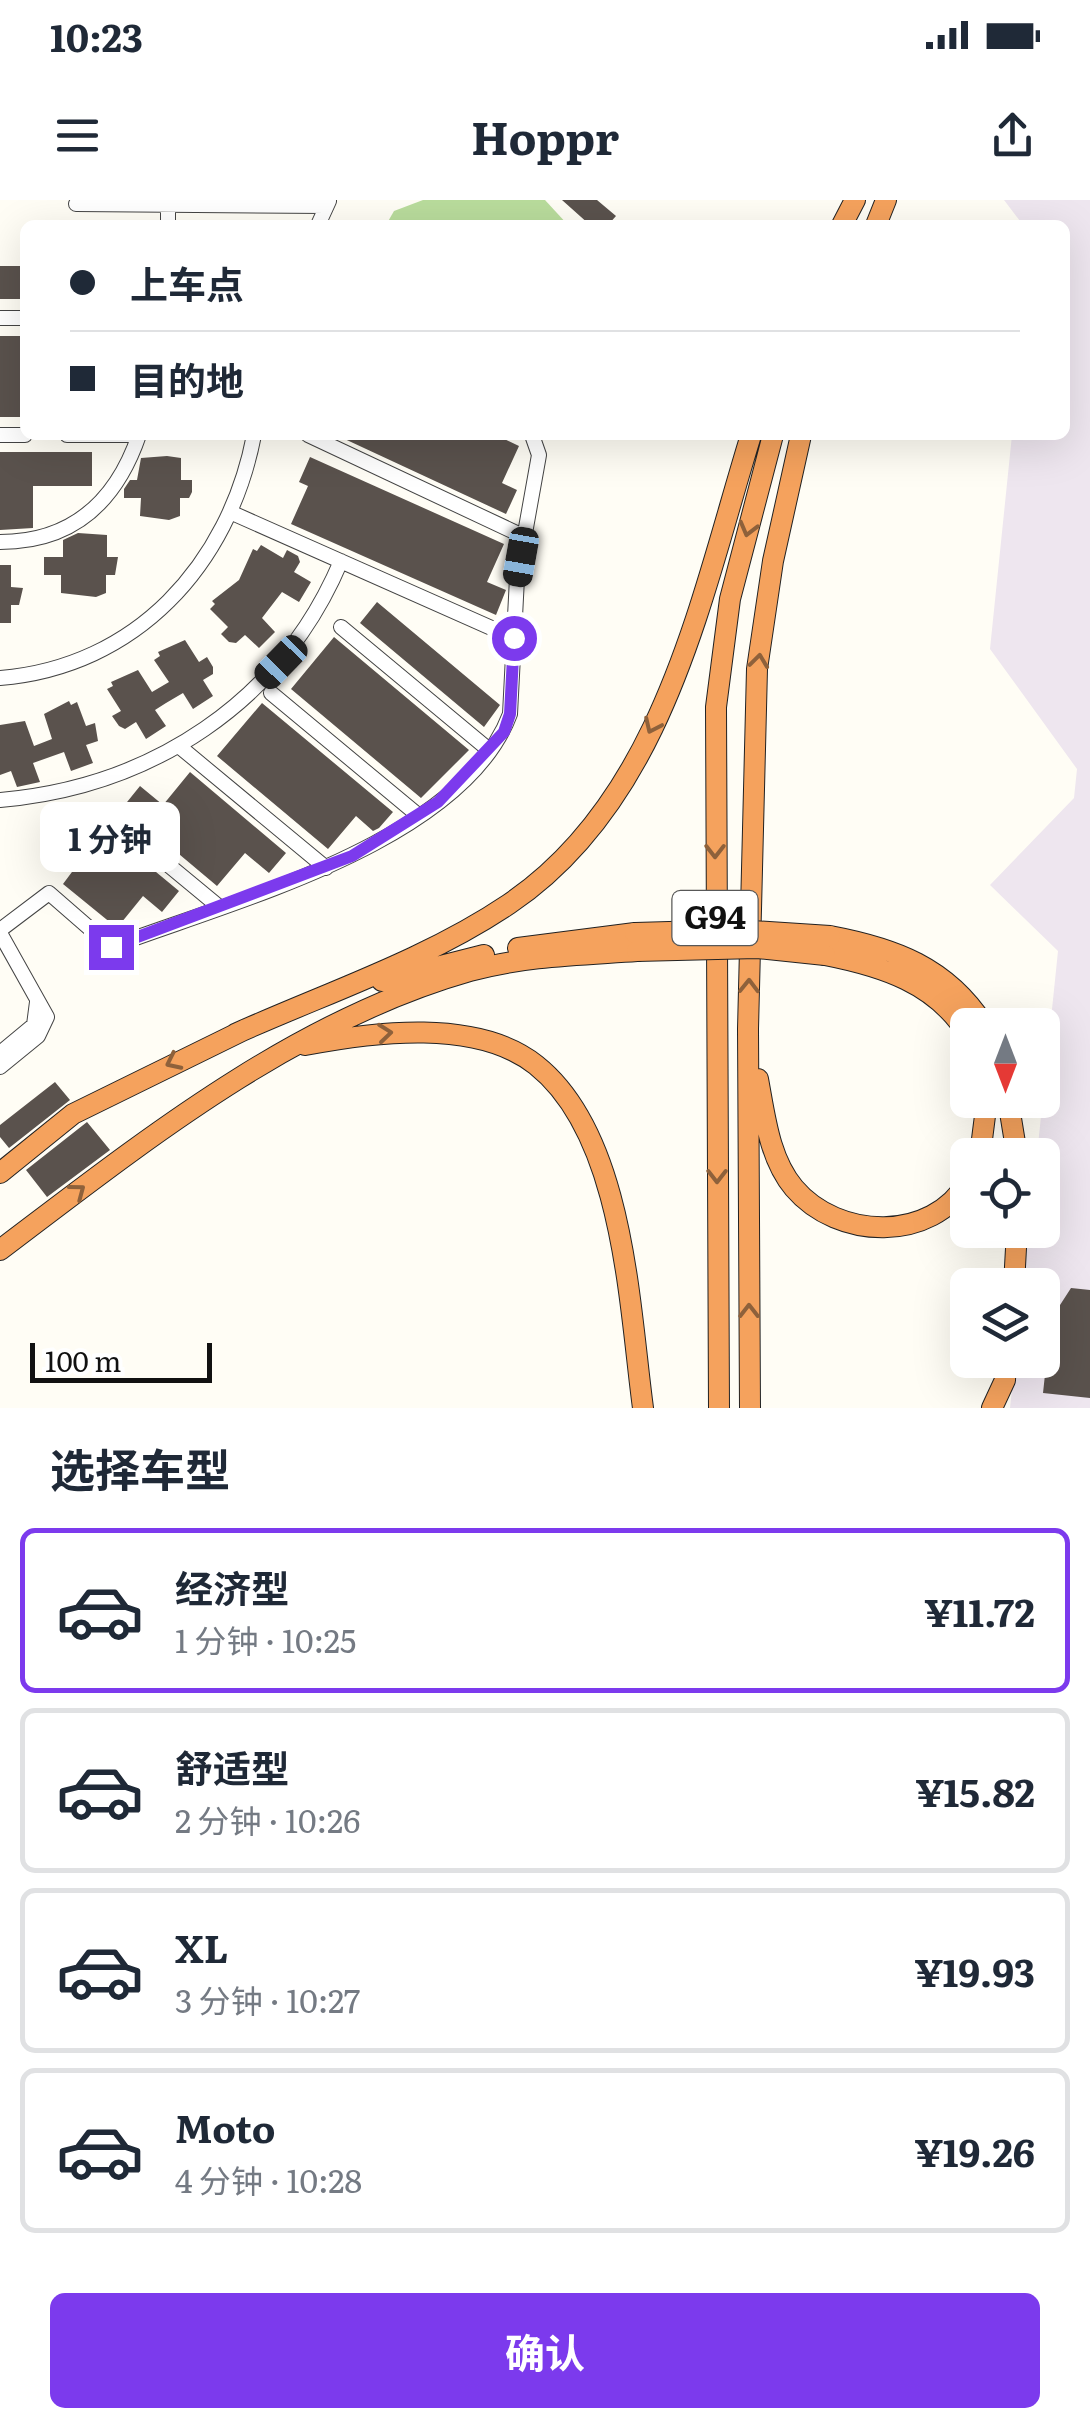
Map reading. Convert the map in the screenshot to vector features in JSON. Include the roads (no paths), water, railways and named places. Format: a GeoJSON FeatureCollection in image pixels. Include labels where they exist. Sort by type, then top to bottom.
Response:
{"type":"FeatureCollection","features":[{"type":"Feature","properties":{"kind":"highway"},"geometry":{"type":"LineString","coordinates":[[0,1173],[72,1114],[235,1034],[471,927],[512,902],[579,840],[632,768],[669,688],[704,592],[750,440]]}},
{"type":"Feature","properties":{"kind":"highway","name":"G94"},"geometry":{"type":"LineString","coordinates":[[719,1408],[716,707],[730,598],[772,440]]}},
{"type":"Feature","properties":{"kind":"highway","name":"G94"},"geometry":{"type":"LineString","coordinates":[[750,1408],[748,1030],[757,669],[773,561],[801,440]]}},
{"type":"Feature","properties":{"kind":"highway"},"geometry":{"type":"LineString","coordinates":[[235,1034],[424,968],[526,946],[636,942],[757,948],[885,948],[923,964],[956,988],[971,1008]]}},
{"type":"Feature","properties":{"kind":"highway"},"geometry":{"type":"LineString","coordinates":[[0,1250],[90,1182],[288,1048],[388,997],[474,970],[636,942]]}},
{"type":"Feature","properties":{"kind":"highway"},"geometry":{"type":"LineString","coordinates":[[828,946],[912,981],[950,1013]]}},
{"type":"Feature","properties":{"kind":"highway"},"geometry":{"type":"LineString","coordinates":[[748,1030],[768,1133],[778,1163],[814,1206],[842,1221],[871,1228],[903,1227],[933,1215],[950,1198]]}},
{"type":"Feature","properties":{"kind":"highway"},"geometry":{"type":"LineString","coordinates":[[288,1048],[404,1032],[450,1035],[533,1062],[566,1093],[610,1199],[624,1263],[643,1408]]}},
{"type":"Feature","properties":{"kind":"highway"},"geometry":{"type":"LineString","coordinates":[[992,1408],[1005,1378]]}},
{"type":"Feature","properties":{"kind":"street"},"geometry":{"type":"LineString","coordinates":[[76,204],[328,203]]}},
{"type":"Feature","properties":{"kind":"street"},"geometry":{"type":"LineString","coordinates":[[168,204],[168,220]]}},
{"type":"Feature","properties":{"kind":"street"},"geometry":{"type":"LineString","coordinates":[[0,542],[48,537],[84,520],[123,476],[137,440]]}},
{"type":"Feature","properties":{"kind":"street"},"geometry":{"type":"LineString","coordinates":[[0,678],[55,670],[85,659],[140,628],[187,584],[230,512],[252,440]]}},
{"type":"Feature","properties":{"kind":"street"},"geometry":{"type":"LineString","coordinates":[[319,440],[525,537]]}},
{"type":"Feature","properties":{"kind":"street"},"geometry":{"type":"LineString","coordinates":[[0,1066],[46,1024],[46,1009],[0,932],[49,893],[111,947],[326,868],[375,844],[419,816],[489,750],[510,714],[525,537],[539,455],[534,440]]}},
{"type":"Feature","properties":{"kind":"street"},"geometry":{"type":"LineString","coordinates":[[230,512],[514,638]]}},
{"type":"Feature","properties":{"kind":"street"},"geometry":{"type":"LineString","coordinates":[[0,800],[88,786],[180,746],[237,706],[281,662],[308,625],[341,561]]}},
{"type":"Feature","properties":{"kind":"street"},"geometry":{"type":"LineString","coordinates":[[342,627],[489,750]]}},
{"type":"Feature","properties":{"kind":"street"},"geometry":{"type":"LineString","coordinates":[[271,693],[419,816]]}},
{"type":"Feature","properties":{"kind":"street"},"geometry":{"type":"LineString","coordinates":[[180,746],[326,868]]}},
{"type":"Feature","properties":{"kind":"street"},"geometry":{"type":"LineString","coordinates":[[108,815],[218,906]]}},
{"type":"Feature","properties":{"kind":"street"},"geometry":{"type":"LineString","coordinates":[[0,1053],[34,1025],[39,1007],[33,986]]}}]}
